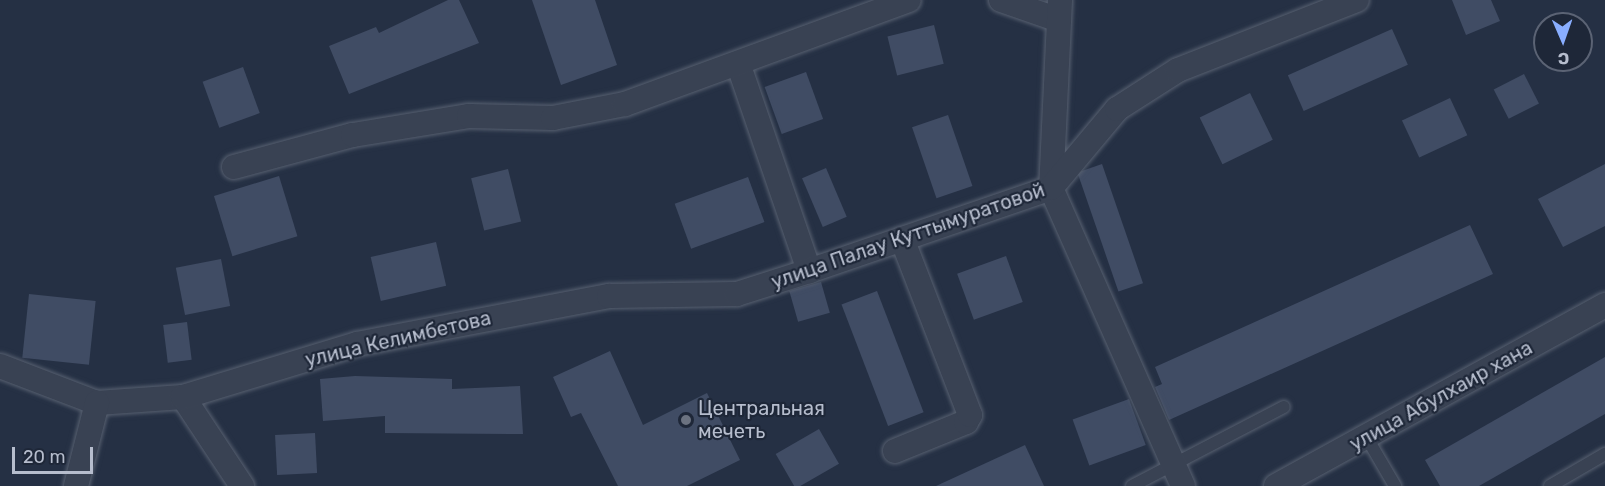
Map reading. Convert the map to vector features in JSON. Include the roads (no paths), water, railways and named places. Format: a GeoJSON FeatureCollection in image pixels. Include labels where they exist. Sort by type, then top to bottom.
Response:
{"type":"FeatureCollection","features":[{"type":"Feature","properties":{"kind":"street"},"geometry":{"type":"LineString","coordinates":[[234,167],[353,135],[469,116],[553,118],[588,112],[739,66],[909,0]]}},
{"type":"Feature","properties":{"kind":"street"},"geometry":{"type":"LineString","coordinates":[[1001,0],[1060,10],[1051,188],[1177,476]]}},
{"type":"Feature","properties":{"kind":"street","name":"улица Палау Куттымуратовой"},"geometry":{"type":"LineString","coordinates":[[652,292],[708,298],[737,294],[1051,188],[1117,109],[1178,70],[1357,0]]}},
{"type":"Feature","properties":{"kind":"street"},"geometry":{"type":"LineString","coordinates":[[739,66],[809,271]]}},
{"type":"Feature","properties":{"kind":"street"},"geometry":{"type":"LineString","coordinates":[[895,451],[966,422],[970,415],[903,239]]}},
{"type":"Feature","properties":{"kind":"street","name":"улица Келимбетова"},"geometry":{"type":"LineString","coordinates":[[97,403],[183,397],[357,344],[652,292]]}},
{"type":"Feature","properties":{"kind":"street","name":"улица Абулхаир хана"},"geometry":{"type":"LineString","coordinates":[[1275,486],[1367,438],[1605,305]]}},
{"type":"Feature","properties":{"kind":"street"},"geometry":{"type":"LineString","coordinates":[[0,366],[97,403],[76,486]]}},
{"type":"Feature","properties":{"kind":"street"},"geometry":{"type":"LineString","coordinates":[[183,397],[242,486]]}},
{"type":"Feature","properties":{"kind":"lane"},"geometry":{"type":"LineString","coordinates":[[1132,486],[1177,476],[1284,407]]}},
{"type":"Feature","properties":{"kind":"lane"},"geometry":{"type":"LineString","coordinates":[[1367,438],[1395,486]]}},
{"type":"Feature","properties":{"kind":"lane"},"geometry":{"type":"LineString","coordinates":[[1550,486],[1605,454]]}},
{"type":"Feature","properties":{"kind":"place","name":"Центральная мечеть"},"geometry":{"type":"Point","coordinates":[686,420]}}]}
